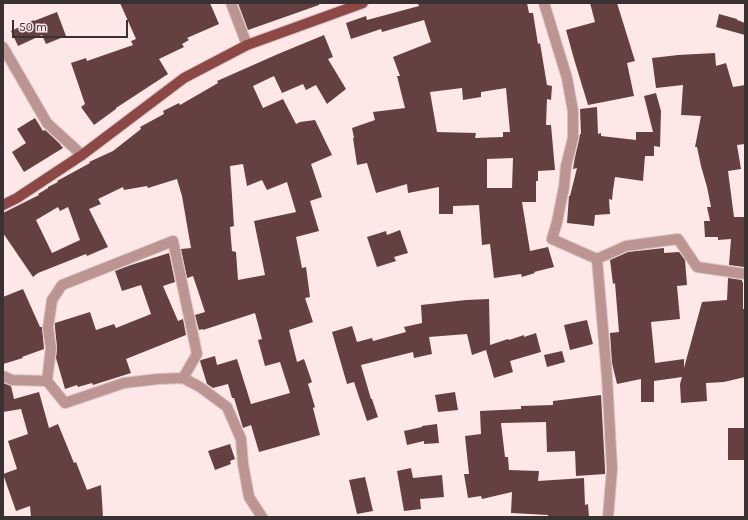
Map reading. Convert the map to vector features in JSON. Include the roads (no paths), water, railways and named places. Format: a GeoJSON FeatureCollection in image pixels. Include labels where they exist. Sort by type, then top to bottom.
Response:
{"type":"FeatureCollection","features":[{"type":"Feature","properties":{"kind":"main road"},"geometry":{"type":"LineString","coordinates":[[3,205],[17,198],[82,155],[184,78],[247,45],[362,3]]}},
{"type":"Feature","properties":{"kind":"street"},"geometry":{"type":"LineString","coordinates":[[231,3],[247,45]]}},
{"type":"Feature","properties":{"kind":"street"},"geometry":{"type":"LineString","coordinates":[[544,3],[567,78],[573,111],[573,138],[566,166],[564,187],[557,222],[552,239],[597,259],[626,246],[678,239],[697,267],[745,274]]}},
{"type":"Feature","properties":{"kind":"street"},"geometry":{"type":"LineString","coordinates":[[3,47],[47,123],[82,155]]}},
{"type":"Feature","properties":{"kind":"street"},"geometry":{"type":"LineString","coordinates":[[46,381],[51,348],[48,328],[52,300],[62,285],[172,241],[197,354],[183,378]]}},
{"type":"Feature","properties":{"kind":"street"},"geometry":{"type":"LineString","coordinates":[[597,259],[607,377],[612,469],[608,517]]}},
{"type":"Feature","properties":{"kind":"street"},"geometry":{"type":"LineString","coordinates":[[3,376],[12,380],[46,381],[65,403],[124,383],[183,378],[200,387],[227,407],[241,439],[243,464],[249,497],[262,517]]}}]}
